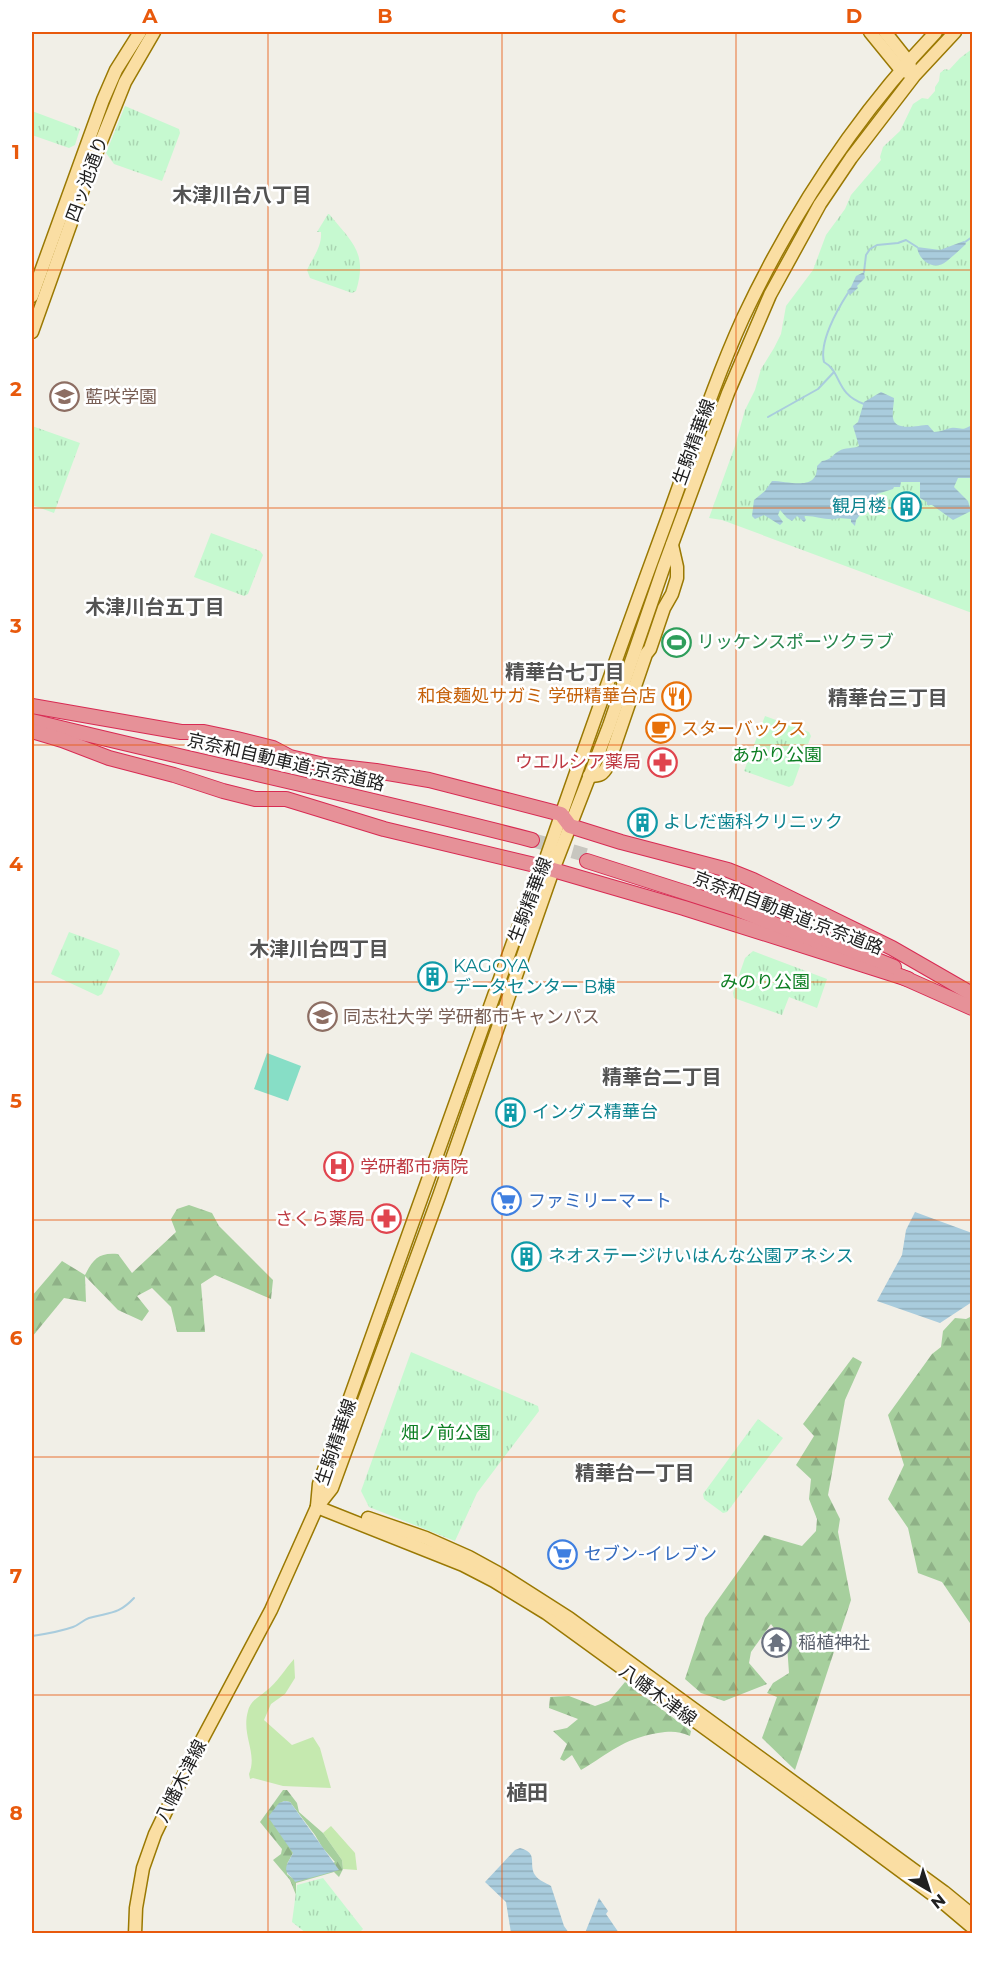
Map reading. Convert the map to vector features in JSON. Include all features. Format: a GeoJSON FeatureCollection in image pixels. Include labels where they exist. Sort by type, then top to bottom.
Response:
{"type":"FeatureCollection","features":[{"type":"Feature","properties":{"kind":"highway"},"geometry":{"type":"LineString","coordinates":[[32,706],[181,732],[204,732],[273,748],[290,757],[324,765],[429,780],[561,814],[570,826],[621,843],[728,870],[753,880],[892,948],[972,994]]}},
{"type":"Feature","properties":{"kind":"highway","name":"京奈和自動車道;京奈道路"},"geometry":{"type":"LineString","coordinates":[[32,723],[532,843]]}},
{"type":"Feature","properties":{"kind":"highway"},"geometry":{"type":"LineString","coordinates":[[32,731],[109,758],[174,774],[223,791],[255,798],[286,800],[384,829],[548,868],[684,908],[908,979]]}},
{"type":"Feature","properties":{"kind":"highway","name":"京奈和自動車道;京奈道路"},"geometry":{"type":"LineString","coordinates":[[972,1002],[886,963],[740,905],[588,859],[734,908],[908,979],[972,1008]]}},
{"type":"Feature","properties":{"kind":"main road","name":"四ッ池通り"},"geometry":{"type":"LineString","coordinates":[[32,296],[103,99],[116,70],[140,32]]}},
{"type":"Feature","properties":{"kind":"main road","name":"四ッ池通り"},"geometry":{"type":"LineString","coordinates":[[32,332],[92,164],[125,82],[154,32]]}},
{"type":"Feature","properties":{"kind":"main road"},"geometry":{"type":"LineString","coordinates":[[870,32],[914,76]]}},
{"type":"Feature","properties":{"kind":"main road"},"geometry":{"type":"LineString","coordinates":[[885,32],[905,66]]}},
{"type":"Feature","properties":{"kind":"main road","name":"生駒精華線"},"geometry":{"type":"LineString","coordinates":[[548,868],[561,814],[701,420],[743,319],[766,272],[812,191],[860,123],[905,66],[936,32]]}},
{"type":"Feature","properties":{"kind":"main road","name":"生駒精華線"},"geometry":{"type":"LineString","coordinates":[[317,1507],[319,1484],[530,895],[548,868],[570,826],[728,393],[770,295],[820,204],[839,176],[914,76],[955,32]]}},
{"type":"Feature","properties":{"kind":"main road"},"geometry":{"type":"LineString","coordinates":[[589,776],[600,776],[604,773],[646,654],[651,649],[664,608],[672,594],[677,578],[677,567],[672,545]]}},
{"type":"Feature","properties":{"kind":"main road"},"geometry":{"type":"LineString","coordinates":[[629,667],[636,686]]}},
{"type":"Feature","properties":{"kind":"main road","name":"八幡木津線"},"geometry":{"type":"LineString","coordinates":[[317,1507],[341,1509],[426,1538],[500,1574],[569,1618],[944,1892],[972,1915]]}},
{"type":"Feature","properties":{"kind":"main road","name":"八幡木津線"},"geometry":{"type":"LineString","coordinates":[[317,1507],[463,1565],[546,1613],[862,1842],[972,1927]]}},
{"type":"Feature","properties":{"kind":"main road","name":"八幡木津線"},"geometry":{"type":"LineString","coordinates":[[135,1934],[136,1908],[143,1868],[155,1834],[188,1766],[271,1610],[317,1507]]}},
{"type":"Feature","properties":{"kind":"green space"},"geometry":{"type":"Polygon","coordinates":[[[972,49],[972,613],[722,520],[709,518],[761,369],[781,334],[786,306],[813,270],[826,235],[845,209],[851,195],[881,160],[883,147],[900,131],[913,104],[922,98],[928,99],[935,91],[940,73],[945,69],[949,70],[972,49]]]}},
{"type":"Feature","properties":{"kind":"green space"},"geometry":{"type":"Polygon","coordinates":[[[125,106],[179,129],[180,133],[162,181],[114,164],[106,153],[125,106]]]}},
{"type":"Feature","properties":{"kind":"green space"},"geometry":{"type":"Polygon","coordinates":[[[32,111],[80,129],[75,145],[69,148],[32,135],[32,111]]]}},
{"type":"Feature","properties":{"kind":"green space"},"geometry":{"type":"Polygon","coordinates":[[[328,214],[351,241],[359,257],[359,278],[356,291],[352,293],[310,278],[307,270],[320,242],[321,232],[317,232],[328,214]]]}},
{"type":"Feature","properties":{"kind":"green space"},"geometry":{"type":"Polygon","coordinates":[[[32,426],[80,443],[54,513],[32,505],[32,426]]]}},
{"type":"Feature","properties":{"kind":"green space"},"geometry":{"type":"Polygon","coordinates":[[[211,533],[260,551],[263,555],[248,594],[244,596],[194,577],[211,533]]]}},
{"type":"Feature","properties":{"kind":"green space","name":"あかり公園"},"geometry":{"type":"Polygon","coordinates":[[[765,716],[809,732],[811,736],[793,785],[789,787],[744,771],[765,716]]]}},
{"type":"Feature","properties":{"kind":"green space"},"geometry":{"type":"Polygon","coordinates":[[[69,932],[118,950],[120,954],[102,994],[98,996],[51,974],[69,932]]]}},
{"type":"Feature","properties":{"kind":"green space","name":"みのり公園"},"geometry":{"type":"Polygon","coordinates":[[[753,951],[827,979],[817,1008],[789,997],[782,1015],[734,998],[733,993],[745,958],[753,951]]]}},
{"type":"Feature","properties":{"kind":"green space"},"geometry":{"type":"Polygon","coordinates":[[[267,1053],[301,1066],[288,1101],[254,1089],[267,1053]]]}},
{"type":"Feature","properties":{"kind":"green space"},"geometry":{"type":"Polygon","coordinates":[[[189,1205],[212,1213],[219,1226],[273,1280],[271,1299],[215,1275],[201,1284],[205,1332],[177,1332],[171,1307],[152,1288],[137,1296],[149,1311],[142,1321],[118,1310],[85,1276],[86,1302],[64,1298],[32,1337],[32,1296],[62,1261],[85,1275],[97,1258],[106,1254],[118,1254],[132,1273],[176,1232],[171,1219],[177,1209],[189,1205]]]}},
{"type":"Feature","properties":{"kind":"green space"},"geometry":{"type":"Polygon","coordinates":[[[972,1316],[972,1626],[942,1582],[918,1573],[908,1528],[888,1499],[904,1465],[888,1415],[932,1354],[941,1347],[943,1331],[955,1318],[966,1319],[972,1316]]]}},
{"type":"Feature","properties":{"kind":"green space","name":"畑ノ前公園"},"geometry":{"type":"Polygon","coordinates":[[[411,1352],[538,1406],[539,1411],[477,1493],[455,1541],[369,1507],[361,1491],[411,1352]]]}},
{"type":"Feature","properties":{"kind":"green space"},"geometry":{"type":"Polygon","coordinates":[[[853,1357],[862,1362],[845,1400],[828,1495],[840,1519],[838,1532],[851,1600],[795,1770],[762,1738],[777,1697],[767,1693],[773,1683],[789,1673],[787,1645],[771,1624],[751,1652],[749,1663],[767,1684],[724,1701],[701,1693],[685,1679],[705,1618],[764,1535],[802,1546],[816,1531],[817,1519],[809,1499],[811,1479],[796,1465],[814,1436],[803,1424],[853,1357]]]}},
{"type":"Feature","properties":{"kind":"green space"},"geometry":{"type":"Polygon","coordinates":[[[758,1419],[783,1438],[727,1512],[723,1513],[704,1499],[703,1494],[758,1419]]]}},
{"type":"Feature","properties":{"kind":"green space"},"geometry":{"type":"Polygon","coordinates":[[[294,1659],[295,1678],[285,1694],[271,1704],[264,1720],[292,1745],[313,1737],[320,1748],[331,1788],[283,1786],[250,1779],[252,1759],[246,1728],[249,1707],[274,1684],[294,1659]]]}},
{"type":"Feature","properties":{"kind":"green space"},"geometry":{"type":"Polygon","coordinates":[[[625,1682],[691,1731],[690,1736],[678,1732],[667,1732],[634,1739],[581,1770],[572,1755],[564,1761],[560,1759],[567,1744],[553,1731],[567,1728],[578,1719],[549,1708],[550,1697],[569,1696],[595,1706],[609,1701],[625,1682]]]}},
{"type":"Feature","properties":{"kind":"green space"},"geometry":{"type":"Polygon","coordinates":[[[283,1790],[287,1790],[297,1803],[299,1812],[323,1833],[342,1860],[343,1869],[339,1877],[334,1872],[296,1883],[296,1895],[290,1880],[273,1860],[281,1854],[282,1849],[260,1822],[283,1790]],[[282,1802],[293,1853],[287,1864],[287,1874],[295,1880],[335,1862],[290,1802],[282,1802]]]}},
{"type":"Feature","properties":{"kind":"green space"},"geometry":{"type":"Polygon","coordinates":[[[331,1826],[355,1853],[357,1870],[343,1869],[342,1860],[323,1833],[331,1826]]]}},
{"type":"Feature","properties":{"kind":"green space"},"geometry":{"type":"Polygon","coordinates":[[[323,1878],[363,1929],[360,1932],[306,1933],[292,1922],[297,1885],[323,1878]]]}},
{"type":"Feature","properties":{"kind":"water"},"geometry":{"type":"Polygon","coordinates":[[[964,241],[966,244],[959,251],[947,261],[937,265],[924,260],[917,247],[940,250],[964,241]]]}},
{"type":"Feature","properties":{"kind":"water"},"geometry":{"type":"Polygon","coordinates":[[[864,272],[865,278],[850,295],[847,291],[856,276],[864,272]]]}},
{"type":"Feature","properties":{"kind":"water"},"geometry":{"type":"Polygon","coordinates":[[[881,392],[894,398],[893,418],[898,425],[908,427],[928,425],[934,432],[939,432],[951,428],[963,429],[972,425],[972,478],[958,478],[954,487],[968,501],[971,511],[953,520],[932,505],[927,505],[927,502],[920,498],[920,482],[901,482],[900,487],[877,494],[876,502],[872,506],[864,501],[863,511],[856,520],[855,526],[851,519],[839,518],[804,516],[806,520],[804,522],[797,516],[792,521],[780,510],[778,515],[783,522],[780,525],[764,515],[755,519],[752,516],[754,500],[772,481],[808,482],[813,479],[817,466],[822,461],[841,450],[859,446],[853,426],[858,422],[864,402],[881,392]]]}},
{"type":"Feature","properties":{"kind":"water"},"geometry":{"type":"Polygon","coordinates":[[[915,1212],[972,1233],[972,1302],[940,1323],[877,1301],[902,1255],[906,1230],[915,1212]]]}},
{"type":"Feature","properties":{"kind":"water"},"geometry":{"type":"Polygon","coordinates":[[[290,1802],[339,1870],[295,1882],[289,1875],[286,1867],[293,1853],[268,1817],[279,1803],[290,1802]]]}},
{"type":"Feature","properties":{"kind":"water"},"geometry":{"type":"Polygon","coordinates":[[[520,1848],[526,1850],[531,1856],[536,1877],[551,1886],[564,1926],[569,1933],[511,1933],[506,1902],[485,1882],[515,1850],[520,1848]]]}},
{"type":"Feature","properties":{"kind":"water"},"geometry":{"type":"Polygon","coordinates":[[[599,1898],[608,1911],[606,1914],[619,1933],[585,1933],[599,1898]]]}},
{"type":"Feature","properties":{"kind":"waterway"},"geometry":{"type":"LineString","coordinates":[[965,242],[972,237]]}},
{"type":"Feature","properties":{"kind":"waterway"},"geometry":{"type":"LineString","coordinates":[[864,272],[866,255],[877,245],[906,240],[917,247]]}},
{"type":"Feature","properties":{"kind":"waterway"},"geometry":{"type":"LineString","coordinates":[[848,293],[826,336],[824,362],[834,371],[848,395],[864,404]]}},
{"type":"Feature","properties":{"kind":"waterway"},"geometry":{"type":"LineString","coordinates":[[768,417],[818,389],[834,372]]}},
{"type":"Feature","properties":{"kind":"waterway"},"geometry":{"type":"LineString","coordinates":[[32,1636],[68,1629],[89,1618],[113,1612],[134,1598]]}},
{"type":"Feature","properties":{"kind":"tunnel"},"geometry":{"type":"LineString","coordinates":[[532,840],[589,856]]}},
{"type":"Feature","properties":{"kind":"place","name":"藍咲学園"},"geometry":{"type":"Point","coordinates":[64,397]}},
{"type":"Feature","properties":{"kind":"place","name":"観月楼"},"geometry":{"type":"Point","coordinates":[907,506]}},
{"type":"Feature","properties":{"kind":"place","name":"リッケンスポーツクラブ"},"geometry":{"type":"Point","coordinates":[676,642]}},
{"type":"Feature","properties":{"kind":"place","name":"和食麺処サガミ 学研精華台店"},"geometry":{"type":"Point","coordinates":[677,696]}},
{"type":"Feature","properties":{"kind":"place","name":"スターバックス"},"geometry":{"type":"Point","coordinates":[660,729]}},
{"type":"Feature","properties":{"kind":"place","name":"ウエルシア薬局"},"geometry":{"type":"Point","coordinates":[662,762]}},
{"type":"Feature","properties":{"kind":"place","name":"よしだ歯科クリニック"},"geometry":{"type":"Point","coordinates":[642,822]}},
{"type":"Feature","properties":{"kind":"place","name":"KAGOYA データセンター B棟"},"geometry":{"type":"Point","coordinates":[432,976]}},
{"type":"Feature","properties":{"kind":"place","name":"同志社大学 学研都市キャンパス"},"geometry":{"type":"Point","coordinates":[322,1017]}},
{"type":"Feature","properties":{"kind":"place","name":"イングス精華台"},"geometry":{"type":"Point","coordinates":[511,1112]}},
{"type":"Feature","properties":{"kind":"place","name":"学研都市病院"},"geometry":{"type":"Point","coordinates":[339,1167]}},
{"type":"Feature","properties":{"kind":"place","name":"ファミリーマート"},"geometry":{"type":"Point","coordinates":[507,1201]}},
{"type":"Feature","properties":{"kind":"place","name":"さくら薬局"},"geometry":{"type":"Point","coordinates":[386,1219]}},
{"type":"Feature","properties":{"kind":"place","name":"ネオステージけいはんな公園アネシス"},"geometry":{"type":"Point","coordinates":[527,1256]}},
{"type":"Feature","properties":{"kind":"place","name":"セブン-イレブン"},"geometry":{"type":"Point","coordinates":[563,1554]}},
{"type":"Feature","properties":{"kind":"place","name":"稲植神社"},"geometry":{"type":"Point","coordinates":[777,1643]}},
{"type":"Feature","properties":{"kind":"district","name":"木津川台八丁目"},"geometry":{"type":"Point","coordinates":[242,195]}},
{"type":"Feature","properties":{"kind":"district","name":"木津川台五丁目"},"geometry":{"type":"Point","coordinates":[155,607]}},
{"type":"Feature","properties":{"kind":"district","name":"精華台七丁目"},"geometry":{"type":"Point","coordinates":[565,672]}},
{"type":"Feature","properties":{"kind":"district","name":"精華台三丁目"},"geometry":{"type":"Point","coordinates":[888,698]}},
{"type":"Feature","properties":{"kind":"district","name":"木津川台四丁目"},"geometry":{"type":"Point","coordinates":[319,949]}},
{"type":"Feature","properties":{"kind":"district","name":"精華台二丁目"},"geometry":{"type":"Point","coordinates":[662,1077]}},
{"type":"Feature","properties":{"kind":"district","name":"精華台一丁目"},"geometry":{"type":"Point","coordinates":[635,1473]}},
{"type":"Feature","properties":{"kind":"district","name":"植田"},"geometry":{"type":"Point","coordinates":[527,1793]}}]}
